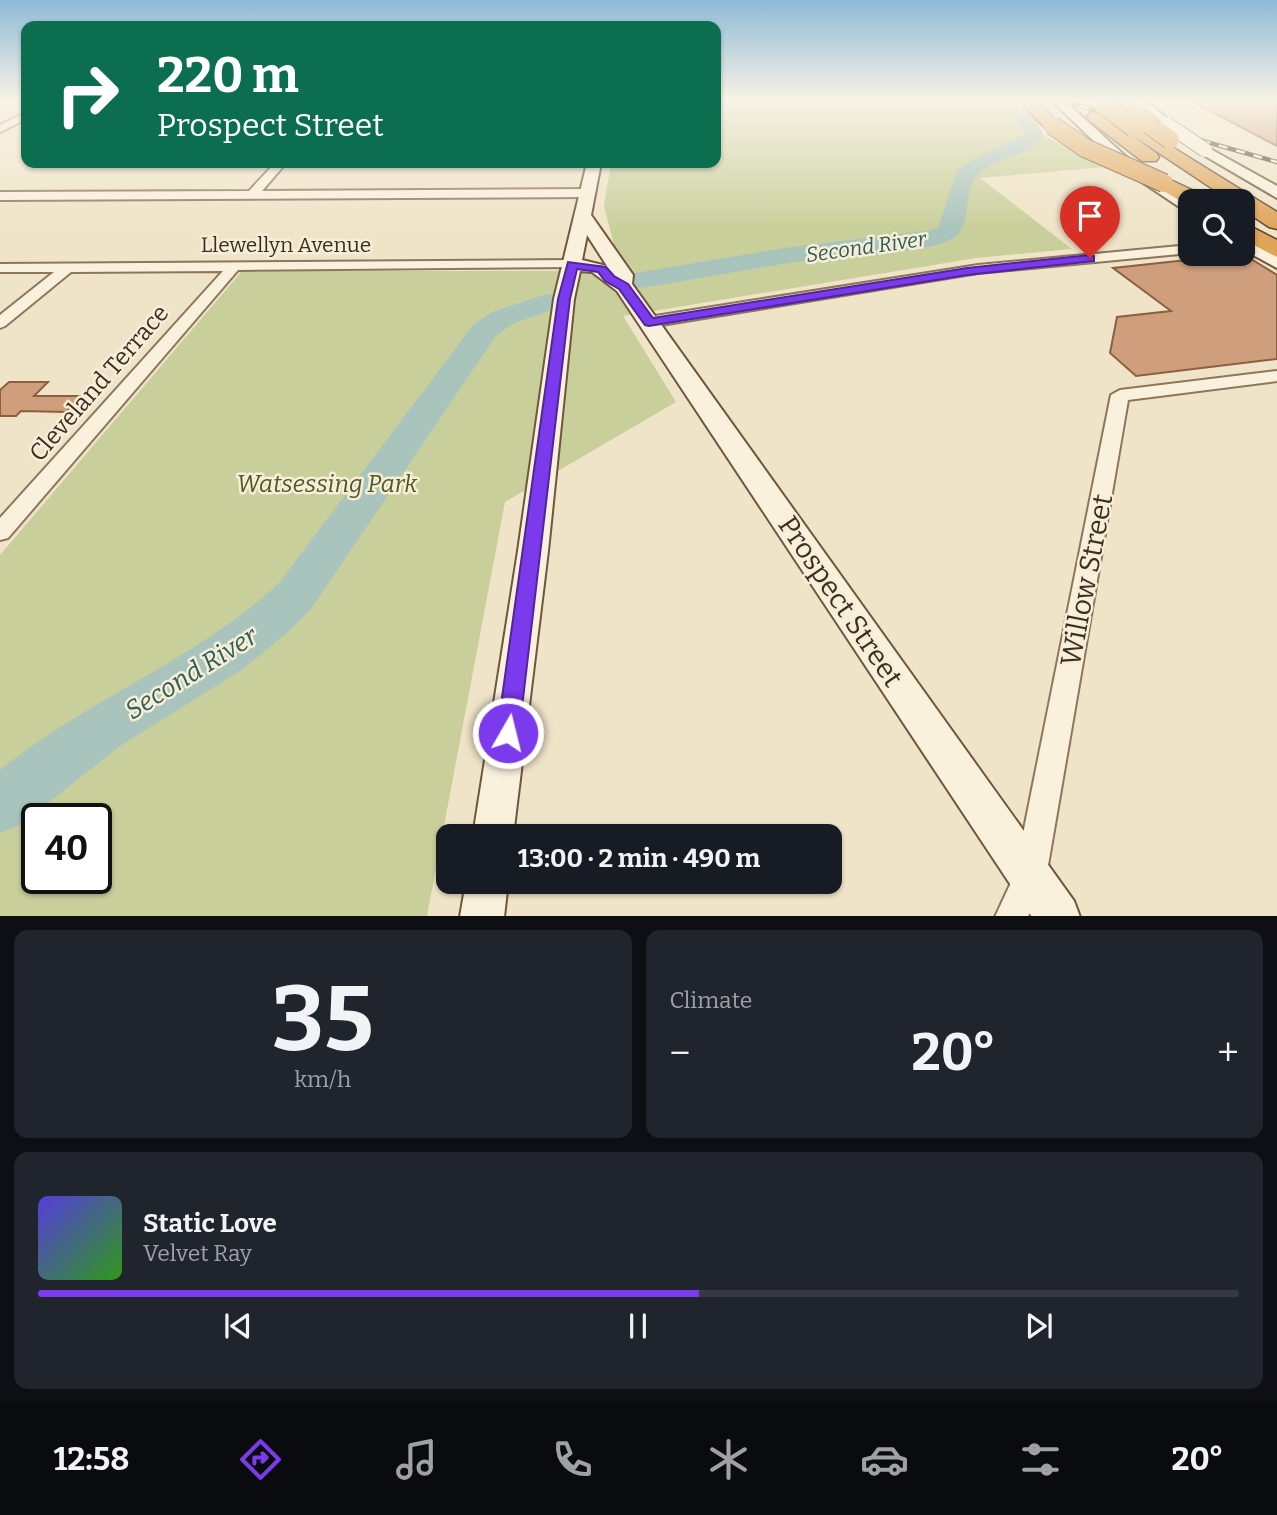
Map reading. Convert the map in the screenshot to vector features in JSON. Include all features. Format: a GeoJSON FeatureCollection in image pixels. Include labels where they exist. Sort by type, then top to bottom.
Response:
{"type":"FeatureCollection","features":[{"type":"Feature","properties":{"kind":"highway"},"geometry":{"type":"LineString","coordinates":[[1078,144],[1178,191]]}},
{"type":"Feature","properties":{"kind":"highway"},"geometry":{"type":"LineString","coordinates":[[1144,144],[1200,189]]}},
{"type":"Feature","properties":{"kind":"highway"},"geometry":{"type":"LineString","coordinates":[[1175,144],[1277,222]]}},
{"type":"Feature","properties":{"kind":"highway"},"geometry":{"type":"LineString","coordinates":[[1186,144],[1277,205]]}},
{"type":"Feature","properties":{"kind":"highway"},"geometry":{"type":"LineString","coordinates":[[1255,226],[1277,240]]}},
{"type":"Feature","properties":{"kind":"highway"},"geometry":{"type":"LineString","coordinates":[[1255,243],[1277,250]]}},
{"type":"Feature","properties":{"kind":"street"},"geometry":{"type":"LineString","coordinates":[[1106,144],[1129,167],[1178,201]]}},
{"type":"Feature","properties":{"kind":"street"},"geometry":{"type":"LineString","coordinates":[[1192,144],[1277,193]]}},
{"type":"Feature","properties":{"kind":"street"},"geometry":{"type":"LineString","coordinates":[[253,194],[276,168]]}},
{"type":"Feature","properties":{"kind":"street"},"geometry":{"type":"LineString","coordinates":[[496,824],[541,492],[564,299],[593,168]]}},
{"type":"Feature","properties":{"kind":"street"},"geometry":{"type":"LineString","coordinates":[[0,196],[588,193]]}},
{"type":"Feature","properties":{"kind":"street","name":"Prospect Street"},"geometry":{"type":"LineString","coordinates":[[583,216],[624,275],[624,287]]}},
{"type":"Feature","properties":{"kind":"street"},"geometry":{"type":"LineString","coordinates":[[1255,247],[1277,262]]}},
{"type":"Feature","properties":{"kind":"street"},"geometry":{"type":"LineString","coordinates":[[649,322],[978,270],[1178,249]]}},
{"type":"Feature","properties":{"kind":"street","name":"Prospect Street"},"geometry":{"type":"LineString","coordinates":[[572,264],[597,267],[624,287],[1058,916]]}},
{"type":"Feature","properties":{"kind":"street","name":"Llewellyn Avenue"},"geometry":{"type":"LineString","coordinates":[[0,268],[572,264]]}},
{"type":"Feature","properties":{"kind":"street"},"geometry":{"type":"LineString","coordinates":[[0,323],[68,267]]}},
{"type":"Feature","properties":{"kind":"street","name":"Cleveland Terrace"},"geometry":{"type":"LineString","coordinates":[[0,532],[234,267]]}},
{"type":"Feature","properties":{"kind":"street","name":"Willow Street"},"geometry":{"type":"LineString","coordinates":[[1011,916],[1030,877],[1120,395],[1277,376]]}},
{"type":"Feature","properties":{"kind":"street"},"geometry":{"type":"LineString","coordinates":[[482,916],[485,894]]}},
{"type":"Feature","properties":{"kind":"green space","name":"Watsessing Park"},"geometry":{"type":"Polygon","coordinates":[[[721,144],[1060,144],[1106,167],[980,178],[1072,249],[976,258],[623,316],[676,402],[505,502],[444,824],[436,824],[436,868],[427,916],[0,916],[0,555],[242,271],[555,271],[618,260],[604,206],[610,168],[721,168],[721,144]]]}},
{"type":"Feature","properties":{"kind":"building"},"geometry":{"type":"Polygon","coordinates":[[[1178,261],[1178,266],[1255,266],[1255,261],[1277,275],[1277,359],[1136,376],[1110,353],[1117,317],[1171,311],[1113,268],[1178,261]]]}},
{"type":"Feature","properties":{"kind":"building"},"geometry":{"type":"Polygon","coordinates":[[[9,382],[48,382],[34,396],[81,396],[66,412],[21,411],[16,416],[0,416],[0,390],[9,382]]]}},
{"type":"Feature","properties":{"kind":"waterway","name":"Second River"},"geometry":{"type":"LineString","coordinates":[[641,280],[791,255],[941,236],[950,229],[965,175],[980,164],[1025,144]]}},
{"type":"Feature","properties":{"kind":"waterway","name":"Second River"},"geometry":{"type":"LineString","coordinates":[[0,805],[89,737],[203,669],[249,638],[272,618],[295,596],[484,331],[502,318],[547,302]]}},
{"type":"Feature","properties":{"kind":"railway"},"geometry":{"type":"LineString","coordinates":[[1213,144],[1277,162]]}},
{"type":"Feature","properties":{"kind":"route"},"geometry":{"type":"LineString","coordinates":[[508,733],[564,299],[572,264],[602,269],[610,279],[624,287],[649,322],[967,271],[1090,258]]}}]}
